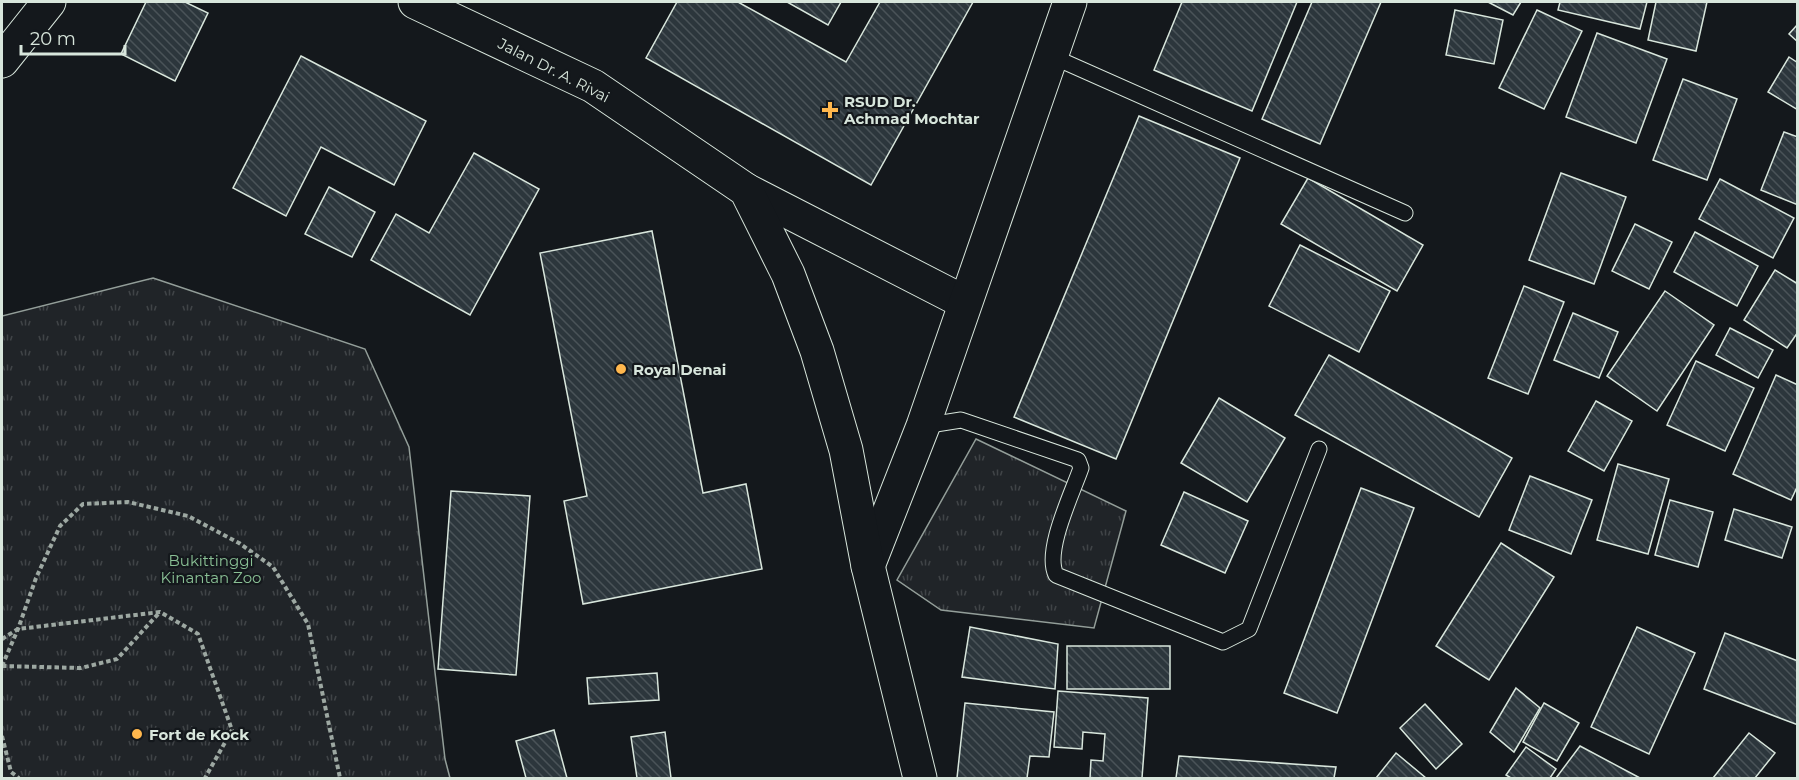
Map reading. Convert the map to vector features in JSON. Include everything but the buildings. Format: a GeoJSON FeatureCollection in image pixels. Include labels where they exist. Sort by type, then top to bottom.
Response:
{"type":"FeatureCollection","features":[{"type":"Feature","properties":{"kind":"main road"},"geometry":{"type":"LineString","coordinates":[[2,61],[49,2]]}},
{"type":"Feature","properties":{"kind":"main road","name":"Jalan Dr. A. Rivai"},"geometry":{"type":"LineString","coordinates":[[415,2],[593,86],[746,190],[964,302]]}},
{"type":"Feature","properties":{"kind":"main road"},"geometry":{"type":"LineString","coordinates":[[868,566],[923,426],[1049,55],[1070,2]]}},
{"type":"Feature","properties":{"kind":"main road"},"geometry":{"type":"LineString","coordinates":[[746,190],[788,274],[818,351],[846,450],[868,566],[920,778]]}},
{"type":"Feature","properties":{"kind":"lane"},"geometry":{"type":"LineString","coordinates":[[1049,55],[1405,213]]}},
{"type":"Feature","properties":{"kind":"lane"},"geometry":{"type":"LineString","coordinates":[[923,426],[961,420],[1078,460],[1081,468],[1054,546],[1051,565],[1056,575],[1223,642],[1249,629],[1319,449]]}},
{"type":"Feature","properties":{"kind":"path"},"geometry":{"type":"LineString","coordinates":[[160,612],[117,659],[81,668],[2,666],[36,578],[60,525],[83,504],[128,502],[188,516],[239,543],[273,567],[308,624],[340,778]]}},
{"type":"Feature","properties":{"kind":"path"},"geometry":{"type":"LineString","coordinates":[[2,639],[18,628],[160,612],[198,634],[232,730],[206,778]]}},
{"type":"Feature","properties":{"kind":"path"},"geometry":{"type":"LineString","coordinates":[[2,736],[11,772],[20,778]]}},
{"type":"Feature","properties":{"kind":"green space","name":"Bukittinggi Kinantan Zoo"},"geometry":{"type":"Polygon","coordinates":[[[153,278],[365,349],[409,447],[445,759],[450,778],[2,778],[2,316],[153,278]]]}},
{"type":"Feature","properties":{"kind":"green space"},"geometry":{"type":"Polygon","coordinates":[[[976,439],[1126,511],[1094,628],[941,610],[897,580],[976,439]]]}},
{"type":"Feature","properties":{"kind":"place","name":"RSUD Dr. Achmad Mochtar"},"geometry":{"type":"Point","coordinates":[830,110]}},
{"type":"Feature","properties":{"kind":"place","name":"Royal Denai"},"geometry":{"type":"Point","coordinates":[621,369]}},
{"type":"Feature","properties":{"kind":"place","name":"Fort de Kock"},"geometry":{"type":"Point","coordinates":[137,734]}}]}
